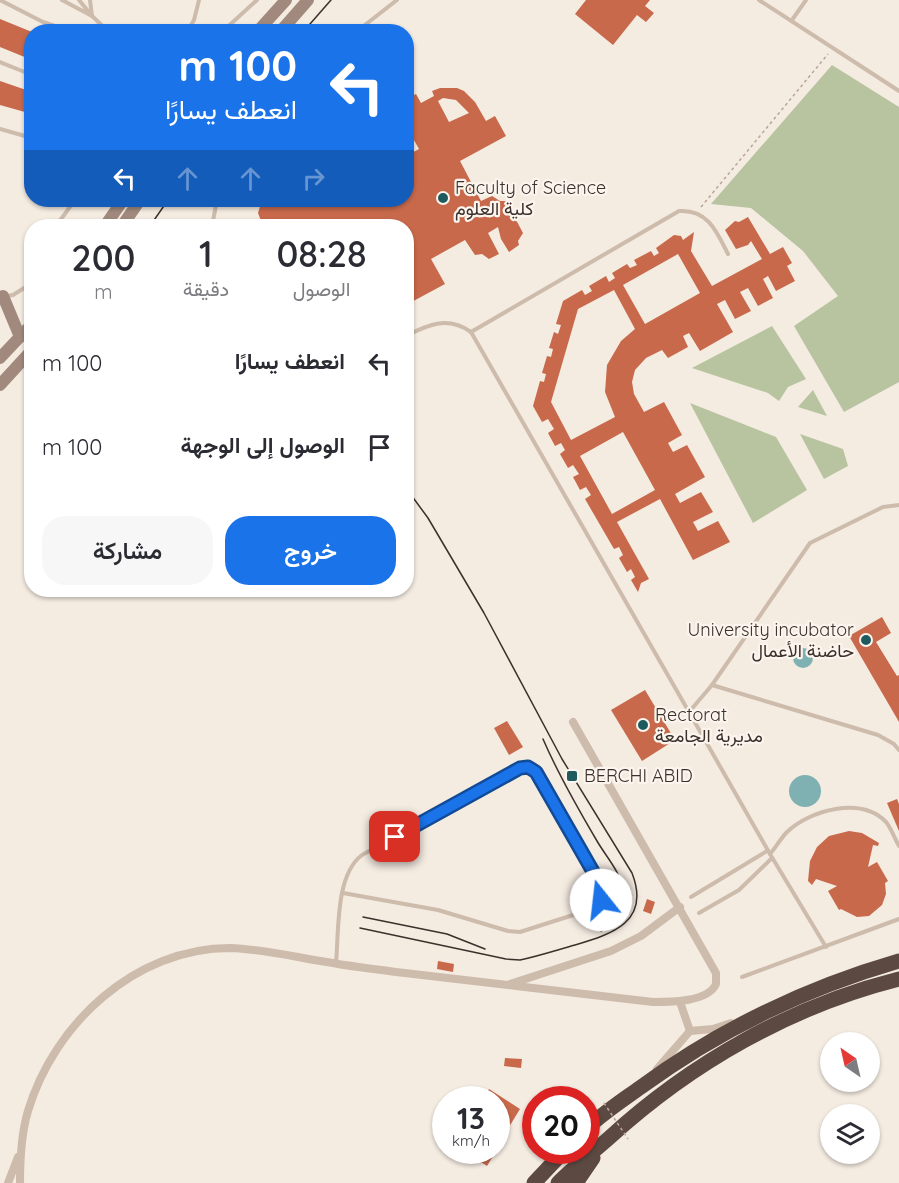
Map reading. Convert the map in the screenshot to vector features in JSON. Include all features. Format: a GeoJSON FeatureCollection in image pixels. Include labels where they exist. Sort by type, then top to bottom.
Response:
{"type":"FeatureCollection","features":[{"type":"Feature","properties":{"kind":"highway"},"geometry":{"type":"LineString","coordinates":[[600,1117],[676,1061],[768,1009],[846,977],[899,961]]}},
{"type":"Feature","properties":{"kind":"highway"},"geometry":{"type":"LineString","coordinates":[[558,1183],[631,1116],[747,1038],[818,1006],[872,986],[899,979]]}},
{"type":"Feature","properties":{"kind":"highway"},"geometry":{"type":"LineString","coordinates":[[576,1183],[608,1138]]}},
{"type":"Feature","properties":{"kind":"highway"},"geometry":{"type":"LineString","coordinates":[[535,1182],[552,1164]]}},
{"type":"Feature","properties":{"kind":"main road"},"geometry":{"type":"LineString","coordinates":[[264,24],[286,0]]}},
{"type":"Feature","properties":{"kind":"main road"},"geometry":{"type":"LineString","coordinates":[[286,24],[308,0]]}},
{"type":"Feature","properties":{"kind":"main road"},"geometry":{"type":"LineString","coordinates":[[2,297],[13,316],[20,337]]}},
{"type":"Feature","properties":{"kind":"main road"},"geometry":{"type":"LineString","coordinates":[[0,358],[24,333]]}},
{"type":"Feature","properties":{"kind":"main road"},"geometry":{"type":"LineString","coordinates":[[0,385],[24,359]]}},
{"type":"Feature","properties":{"kind":"street"},"geometry":{"type":"LineString","coordinates":[[20,1183],[21,1149],[27,1112],[40,1078],[58,1047],[80,1019],[106,993],[133,975],[163,961],[195,952],[228,948],[261,950],[336,964],[653,1002],[680,1002],[709,993],[714,988],[717,978],[680,907],[573,722]]}},
{"type":"Feature","properties":{"kind":"street"},"geometry":{"type":"LineString","coordinates":[[504,985],[611,951],[641,936],[680,907]]}},
{"type":"Feature","properties":{"kind":"street"},"geometry":{"type":"LineString","coordinates":[[680,1002],[690,1031]]}},
{"type":"Feature","properties":{"kind":"street"},"geometry":{"type":"LineString","coordinates":[[635,1091],[678,1047],[690,1031],[719,1027],[768,1009]]}},
{"type":"Feature","properties":{"kind":"street"},"geometry":{"type":"LineString","coordinates":[[8,1183],[21,1149]]}},
{"type":"Feature","properties":{"kind":"lane"},"geometry":{"type":"LineString","coordinates":[[0,0],[49,24]]}},
{"type":"Feature","properties":{"kind":"lane"},"geometry":{"type":"LineString","coordinates":[[62,0],[92,16]]}},
{"type":"Feature","properties":{"kind":"lane"},"geometry":{"type":"LineString","coordinates":[[80,0],[101,24]]}},
{"type":"Feature","properties":{"kind":"lane"},"geometry":{"type":"LineString","coordinates":[[90,0],[92,16]]}},
{"type":"Feature","properties":{"kind":"lane"},"geometry":{"type":"LineString","coordinates":[[192,24],[199,0]]}},
{"type":"Feature","properties":{"kind":"lane"},"geometry":{"type":"LineString","coordinates":[[231,24],[257,0]]}},
{"type":"Feature","properties":{"kind":"lane"},"geometry":{"type":"LineString","coordinates":[[366,24],[396,0]]}},
{"type":"Feature","properties":{"kind":"lane"},"geometry":{"type":"LineString","coordinates":[[759,0],[899,91]]}},
{"type":"Feature","properties":{"kind":"lane"},"geometry":{"type":"LineString","coordinates":[[792,20],[806,0]]}},
{"type":"Feature","properties":{"kind":"lane"},"geometry":{"type":"LineString","coordinates":[[0,62],[24,72]]}},
{"type":"Feature","properties":{"kind":"lane"},"geometry":{"type":"LineString","coordinates":[[0,129],[24,136]]}},
{"type":"Feature","properties":{"kind":"lane"},"geometry":{"type":"LineString","coordinates":[[471,332],[679,211],[696,212],[709,220],[728,254]]}},
{"type":"Feature","properties":{"kind":"lane"},"geometry":{"type":"LineString","coordinates":[[2,297],[14,295],[24,287]]}},
{"type":"Feature","properties":{"kind":"lane"},"geometry":{"type":"LineString","coordinates":[[414,332],[431,324],[445,322],[459,325],[471,332],[770,854],[826,946]]}},
{"type":"Feature","properties":{"kind":"lane"},"geometry":{"type":"LineString","coordinates":[[689,712],[712,685],[810,543],[884,507],[899,505]]}},
{"type":"Feature","properties":{"kind":"lane"},"geometry":{"type":"LineString","coordinates":[[712,685],[878,735],[894,744],[899,750]]}},
{"type":"Feature","properties":{"kind":"lane"},"geometry":{"type":"LineString","coordinates":[[336,964],[343,893],[346,873],[353,863],[362,855],[524,767],[536,772],[602,891],[601,900],[592,909],[520,932],[508,931],[438,910],[343,893]]}},
{"type":"Feature","properties":{"kind":"lane"},"geometry":{"type":"LineString","coordinates":[[699,913],[739,890],[787,832],[813,816],[841,807],[871,813],[886,822],[899,846]]}},
{"type":"Feature","properties":{"kind":"lane"},"geometry":{"type":"LineString","coordinates":[[691,897],[770,854]]}},
{"type":"Feature","properties":{"kind":"lane"},"geometry":{"type":"LineString","coordinates":[[742,977],[899,919]]}},
{"type":"Feature","properties":{"kind":"path"},"geometry":{"type":"LineString","coordinates":[[696,212],[833,48]]}},
{"type":"Feature","properties":{"kind":"path"},"geometry":{"type":"LineString","coordinates":[[604,1103],[628,1139]]}},
{"type":"Feature","properties":{"kind":"green space"},"geometry":{"type":"Polygon","coordinates":[[[832,65],[899,107],[899,382],[844,412],[794,326],[838,296],[803,251],[751,208],[711,204],[832,65]]]}},
{"type":"Feature","properties":{"kind":"green space"},"geometry":{"type":"Polygon","coordinates":[[[772,326],[806,379],[788,387],[779,401],[768,393],[692,368],[772,326]]]}},
{"type":"Feature","properties":{"kind":"green space"},"geometry":{"type":"Polygon","coordinates":[[[813,390],[827,416],[798,407],[813,390]]]}},
{"type":"Feature","properties":{"kind":"green space"},"geometry":{"type":"Polygon","coordinates":[[[690,403],[776,437],[807,490],[753,523],[690,403]]]}},
{"type":"Feature","properties":{"kind":"green space"},"geometry":{"type":"Polygon","coordinates":[[[800,434],[843,449],[848,466],[824,479],[800,434]]]}},
{"type":"Feature","properties":{"kind":"water"},"geometry":{"type":"Polygon","coordinates":[[[799,648],[807,648],[813,654],[813,662],[807,668],[799,668],[793,662],[793,654],[799,648]]]}},
{"type":"Feature","properties":{"kind":"water"},"geometry":{"type":"Polygon","coordinates":[[[805,775],[816,780],[821,791],[816,802],[805,807],[794,802],[789,791],[794,780],[805,775]]]}},
{"type":"Feature","properties":{"kind":"building"},"geometry":{"type":"Polygon","coordinates":[[[586,0],[650,0],[645,6],[654,13],[646,22],[637,15],[613,45],[575,14],[586,0]]]}},
{"type":"Feature","properties":{"kind":"building"},"geometry":{"type":"Polygon","coordinates":[[[0,19],[24,29],[24,57],[0,47],[0,19]]]}},
{"type":"Feature","properties":{"kind":"building"},"geometry":{"type":"Polygon","coordinates":[[[0,81],[24,89],[24,112],[0,105],[0,81]]]}},
{"type":"Feature","properties":{"kind":"building","name":"Faculty of Science كلية العلوم"},"geometry":{"type":"Polygon","coordinates":[[[440,88],[457,88],[464,91],[475,102],[486,121],[495,116],[506,136],[460,161],[481,201],[492,196],[500,201],[506,201],[523,233],[518,241],[519,245],[509,252],[501,239],[498,227],[488,233],[499,254],[489,259],[482,254],[475,255],[465,240],[431,259],[445,284],[414,301],[414,219],[260,219],[258,213],[260,207],[414,207],[414,152],[419,149],[414,140],[414,95],[416,94],[421,103],[434,96],[432,91],[440,88]],[[443,98],[438,101],[449,122],[469,113],[456,100],[443,98]]]}},
{"type":"Feature","properties":{"kind":"building"},"geometry":{"type":"Polygon","coordinates":[[[748,217],[770,254],[783,247],[792,263],[787,266],[795,281],[776,291],[768,276],[763,279],[773,298],[758,306],[748,288],[740,292],[751,311],[735,319],[725,300],[717,304],[733,332],[700,351],[689,333],[683,336],[688,347],[668,358],[662,350],[646,358],[635,370],[632,382],[634,394],[644,412],[664,402],[682,435],[668,443],[673,452],[687,445],[705,477],[675,494],[680,503],[701,492],[713,512],[693,522],[698,531],[718,521],[730,542],[693,560],[660,499],[617,522],[649,579],[641,583],[638,592],[631,580],[635,577],[631,569],[627,572],[619,558],[623,555],[619,547],[614,549],[585,499],[591,495],[586,487],[580,490],[573,477],[579,474],[573,465],[568,468],[560,454],[565,450],[561,443],[555,446],[548,433],[554,429],[548,419],[542,422],[533,406],[540,381],[544,382],[546,374],[542,373],[547,356],[551,357],[553,349],[549,348],[554,332],[558,334],[561,325],[556,324],[563,301],[582,290],[585,295],[592,291],[589,286],[606,276],[609,282],[615,278],[612,273],[627,264],[630,268],[637,265],[634,260],[651,251],[654,256],[659,253],[656,248],[674,235],[681,236],[683,240],[694,232],[691,251],[712,286],[762,259],[751,241],[748,245],[736,249],[725,230],[735,221],[739,222],[748,217]],[[678,254],[623,285],[645,324],[700,293],[678,254]],[[614,290],[578,309],[551,402],[571,440],[615,417],[605,392],[607,365],[621,341],[635,329],[614,290]],[[623,432],[580,456],[612,514],[655,490],[623,432]]]}},
{"type":"Feature","properties":{"kind":"building"},"geometry":{"type":"Polygon","coordinates":[[[882,617],[891,633],[876,642],[897,676],[899,675],[899,722],[849,636],[882,617]]]}},
{"type":"Feature","properties":{"kind":"building","name":"Rectorat مديرية الجامعة"},"geometry":{"type":"Polygon","coordinates":[[[645,690],[675,740],[642,761],[611,710],[645,690]]]}},
{"type":"Feature","properties":{"kind":"building"},"geometry":{"type":"Polygon","coordinates":[[[507,721],[523,747],[509,755],[494,728],[507,721]]]}},
{"type":"Feature","properties":{"kind":"building"},"geometry":{"type":"Polygon","coordinates":[[[897,799],[899,804],[899,831],[887,803],[897,799]]]}},
{"type":"Feature","properties":{"kind":"building"},"geometry":{"type":"Polygon","coordinates":[[[849,831],[862,833],[879,843],[878,846],[873,845],[868,867],[877,862],[888,881],[885,883],[886,894],[882,905],[869,916],[857,917],[839,910],[828,891],[837,886],[816,879],[812,885],[808,881],[810,861],[817,847],[829,836],[849,831]]]}},
{"type":"Feature","properties":{"kind":"building"},"geometry":{"type":"Polygon","coordinates":[[[647,899],[655,902],[651,914],[643,911],[647,899]]]}},
{"type":"Feature","properties":{"kind":"building"},"geometry":{"type":"Polygon","coordinates":[[[438,961],[454,964],[453,972],[437,969],[438,961]]]}},
{"type":"Feature","properties":{"kind":"building"},"geometry":{"type":"Polygon","coordinates":[[[505,1058],[522,1059],[521,1068],[504,1066],[505,1058]]]}},
{"type":"Feature","properties":{"kind":"building"},"geometry":{"type":"Polygon","coordinates":[[[510,1103],[520,1109],[510,1125],[510,1103]]]}},
{"type":"Feature","properties":{"kind":"tram line"},"geometry":{"type":"LineString","coordinates":[[310,24],[331,0]]}},
{"type":"Feature","properties":{"kind":"tram line"},"geometry":{"type":"LineString","coordinates":[[155,219],[163,207]]}},
{"type":"Feature","properties":{"kind":"tram line"},"geometry":{"type":"LineString","coordinates":[[360,928],[520,960],[602,936],[624,923],[632,914],[636,903],[637,890],[632,873],[562,759],[484,613],[428,518],[414,499]]}},
{"type":"Feature","properties":{"kind":"tram line"},"geometry":{"type":"LineString","coordinates":[[543,739],[568,790],[622,883],[624,896],[619,914],[601,931]]}},
{"type":"Feature","properties":{"kind":"tram line"},"geometry":{"type":"LineString","coordinates":[[363,917],[447,934],[485,949]]}},
{"type":"Feature","properties":{"kind":"place","name":"Faculty of Science كلية العلوم"},"geometry":{"type":"Point","coordinates":[443,198]}},
{"type":"Feature","properties":{"kind":"place","name":"University incubator حاضنة الأعمال"},"geometry":{"type":"Point","coordinates":[866,640]}},
{"type":"Feature","properties":{"kind":"place","name":"Rectorat مديرية الجامعة"},"geometry":{"type":"Point","coordinates":[643,725]}},
{"type":"Feature","properties":{"kind":"place","name":"BERCHI ABID"},"geometry":{"type":"Point","coordinates":[572,776]}},
{"type":"Feature","properties":{"kind":"route"},"geometry":{"type":"LineString","coordinates":[[395,837],[520,768],[528,767],[536,772],[599,882],[602,891],[601,900]]}}]}
